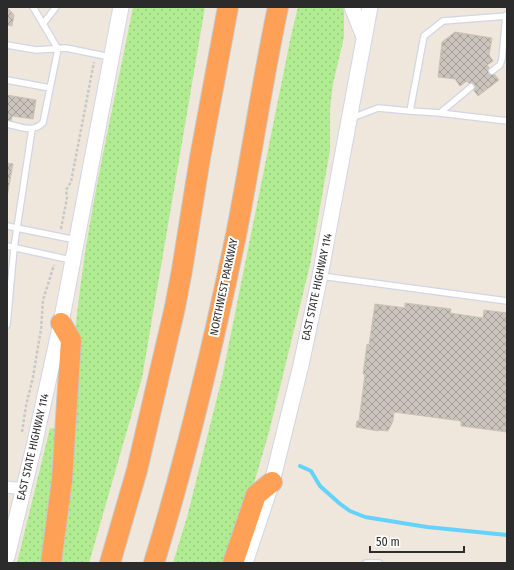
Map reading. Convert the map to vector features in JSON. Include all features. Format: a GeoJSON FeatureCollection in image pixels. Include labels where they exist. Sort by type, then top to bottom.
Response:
{"type":"FeatureCollection","features":[{"type":"Feature","properties":{"kind":"highway"},"geometry":{"type":"LineString","coordinates":[[110,563],[138,470],[182,270],[200,158],[228,7]]}},
{"type":"Feature","properties":{"kind":"highway","name":"NORTHWEST PARKWAY"},"geometry":{"type":"LineString","coordinates":[[154,563],[169,513],[203,383],[236,235],[278,7]]}},
{"type":"Feature","properties":{"kind":"highway"},"geometry":{"type":"LineString","coordinates":[[51,563],[62,480],[71,340],[61,323]]}},
{"type":"Feature","properties":{"kind":"highway"},"geometry":{"type":"LineString","coordinates":[[233,563],[256,495],[272,482]]}},
{"type":"Feature","properties":{"kind":"main road","name":"EAST STATE HIGHWAY 114"},"geometry":{"type":"LineString","coordinates":[[8,551],[24,489],[61,323],[121,7]]}},
{"type":"Feature","properties":{"kind":"main road"},"geometry":{"type":"LineString","coordinates":[[352,7],[364,38]]}},
{"type":"Feature","properties":{"kind":"main road","name":"EAST STATE HIGHWAY 114"},"geometry":{"type":"LineString","coordinates":[[245,563],[272,482],[301,365],[320,276],[370,7]]}},
{"type":"Feature","properties":{"kind":"street"},"geometry":{"type":"LineString","coordinates":[[7,487],[24,489]]}},
{"type":"Feature","properties":{"kind":"lane"},"geometry":{"type":"LineString","coordinates":[[7,124],[32,129],[43,123],[58,49],[33,7]]}},
{"type":"Feature","properties":{"kind":"lane"},"geometry":{"type":"LineString","coordinates":[[43,24],[56,7]]}},
{"type":"Feature","properties":{"kind":"lane"},"geometry":{"type":"LineString","coordinates":[[410,112],[424,36],[443,21],[506,15],[502,59],[500,65],[492,71]]}},
{"type":"Feature","properties":{"kind":"lane"},"geometry":{"type":"LineString","coordinates":[[7,45],[36,50],[66,48],[111,57]]}},
{"type":"Feature","properties":{"kind":"lane"},"geometry":{"type":"LineString","coordinates":[[7,80],[50,88]]}},
{"type":"Feature","properties":{"kind":"lane"},"geometry":{"type":"LineString","coordinates":[[440,113],[471,87]]}},
{"type":"Feature","properties":{"kind":"lane"},"geometry":{"type":"LineString","coordinates":[[350,119],[378,108],[410,112],[440,113],[507,121]]}},
{"type":"Feature","properties":{"kind":"lane"},"geometry":{"type":"LineString","coordinates":[[7,325],[14,248],[32,129]]}},
{"type":"Feature","properties":{"kind":"lane"},"geometry":{"type":"LineString","coordinates":[[7,226],[76,240]]}},
{"type":"Feature","properties":{"kind":"lane"},"geometry":{"type":"LineString","coordinates":[[7,246],[73,260]]}},
{"type":"Feature","properties":{"kind":"lane"},"geometry":{"type":"LineString","coordinates":[[320,276],[507,301]]}},
{"type":"Feature","properties":{"kind":"lane"},"geometry":{"type":"LineString","coordinates":[[366,563],[379,563]]}},
{"type":"Feature","properties":{"kind":"path"},"geometry":{"type":"LineString","coordinates":[[60,237],[67,198],[66,190],[71,182],[96,54]]}},
{"type":"Feature","properties":{"kind":"path"},"geometry":{"type":"LineString","coordinates":[[22,433],[26,406],[34,377],[41,329],[43,300],[51,278],[56,257]]}},
{"type":"Feature","properties":{"kind":"green space"},"geometry":{"type":"Polygon","coordinates":[[[133,7],[205,7],[142,378],[89,563],[55,563],[71,369],[85,253],[133,7]]]}},
{"type":"Feature","properties":{"kind":"green space"},"geometry":{"type":"Polygon","coordinates":[[[298,7],[343,7],[344,11],[344,37],[333,84],[330,108],[330,150],[310,265],[269,432],[247,507],[228,563],[173,563],[187,517],[222,378],[298,7]]]}},
{"type":"Feature","properties":{"kind":"green space"},"geometry":{"type":"Polygon","coordinates":[[[50,428],[57,429],[54,479],[43,563],[17,563],[50,428]]]}},
{"type":"Feature","properties":{"kind":"building"},"geometry":{"type":"Polygon","coordinates":[[[7,7],[14,15],[12,26],[7,25],[7,7]]]}},
{"type":"Feature","properties":{"kind":"building"},"geometry":{"type":"Polygon","coordinates":[[[455,32],[492,38],[489,55],[493,61],[487,65],[499,80],[478,96],[467,81],[460,86],[455,79],[438,77],[442,42],[455,32]]]}},
{"type":"Feature","properties":{"kind":"building"},"geometry":{"type":"Polygon","coordinates":[[[7,95],[36,100],[33,119],[12,116],[11,122],[7,121],[7,95]]]}},
{"type":"Feature","properties":{"kind":"building"},"geometry":{"type":"Polygon","coordinates":[[[7,163],[13,164],[7,197],[7,163]]]}},
{"type":"Feature","properties":{"kind":"building"},"geometry":{"type":"Polygon","coordinates":[[[405,303],[451,309],[450,313],[483,318],[484,310],[507,313],[507,432],[461,426],[461,421],[394,412],[393,421],[388,431],[378,431],[356,427],[357,421],[359,421],[367,344],[369,345],[375,304],[405,308],[405,303]]]}},
{"type":"Feature","properties":{"kind":"waterway"},"geometry":{"type":"LineString","coordinates":[[300,466],[311,471],[320,486],[339,503],[350,511],[365,517],[427,527],[507,535]]}}]}
